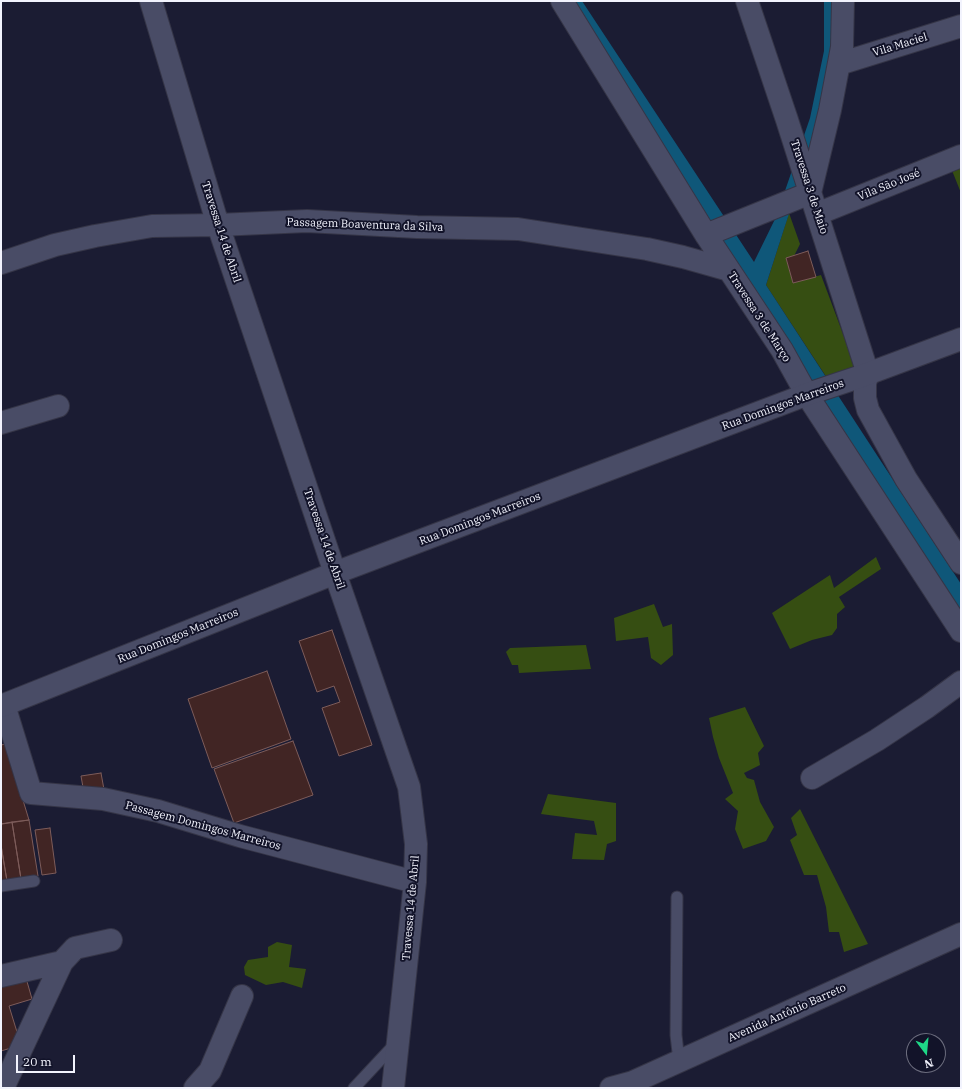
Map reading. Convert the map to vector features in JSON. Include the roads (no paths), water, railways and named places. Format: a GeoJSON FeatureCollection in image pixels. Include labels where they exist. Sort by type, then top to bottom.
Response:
{"type":"FeatureCollection","features":[{"type":"Feature","properties":{"kind":"street","name":"Travessa 14 de Abril"},"geometry":{"type":"LineString","coordinates":[[151,1],[218,225],[335,574],[409,787],[416,844],[415,882],[393,1088]]}},
{"type":"Feature","properties":{"kind":"street","name":"Travessa 3 de Março"},"geometry":{"type":"LineString","coordinates":[[562,1],[717,231],[729,270],[782,350],[807,394],[961,631]]}},
{"type":"Feature","properties":{"kind":"street","name":"Travessa 3 de Maio"},"geometry":{"type":"LineString","coordinates":[[747,1],[787,120],[798,194],[818,214],[864,376]]}},
{"type":"Feature","properties":{"kind":"street"},"geometry":{"type":"LineString","coordinates":[[717,231],[798,194],[830,110],[842,47],[844,1]]}},
{"type":"Feature","properties":{"kind":"street","name":"Vila Maciel"},"geometry":{"type":"LineString","coordinates":[[839,64],[961,26]]}},
{"type":"Feature","properties":{"kind":"street","name":"Vila São José"},"geometry":{"type":"LineString","coordinates":[[818,214],[961,156]]}},
{"type":"Feature","properties":{"kind":"street","name":"Passagem Boaventura da Silva"},"geometry":{"type":"LineString","coordinates":[[1,263],[55,246],[95,236],[152,226],[307,221],[417,227],[518,229],[647,249],[729,270]]}},
{"type":"Feature","properties":{"kind":"street","name":"Rua Domingos Marreiros"},"geometry":{"type":"LineString","coordinates":[[2,705],[335,574],[807,394],[864,376],[961,339]]}},
{"type":"Feature","properties":{"kind":"street"},"geometry":{"type":"LineString","coordinates":[[864,376],[866,384],[865,398],[868,410],[906,479],[961,563]]}},
{"type":"Feature","properties":{"kind":"street"},"geometry":{"type":"LineString","coordinates":[[1,423],[58,406]]}},
{"type":"Feature","properties":{"kind":"street"},"geometry":{"type":"LineString","coordinates":[[812,778],[877,740],[927,707],[961,682]]}},
{"type":"Feature","properties":{"kind":"street","name":"Passagem Domingos Marreiros"},"geometry":{"type":"LineString","coordinates":[[2,705],[31,793],[103,799],[158,811],[240,836],[415,882]]}},
{"type":"Feature","properties":{"kind":"street","name":"Avenida Antônio Barreto"},"geometry":{"type":"LineString","coordinates":[[611,1088],[632,1082],[961,934]]}},
{"type":"Feature","properties":{"kind":"street"},"geometry":{"type":"LineString","coordinates":[[3,1088],[62,962],[75,948],[111,940]]}},
{"type":"Feature","properties":{"kind":"street"},"geometry":{"type":"LineString","coordinates":[[1,976],[62,962]]}},
{"type":"Feature","properties":{"kind":"street"},"geometry":{"type":"LineString","coordinates":[[195,1088],[210,1071],[242,996]]}},
{"type":"Feature","properties":{"kind":"lane"},"geometry":{"type":"LineString","coordinates":[[1,886],[34,881]]}},
{"type":"Feature","properties":{"kind":"lane"},"geometry":{"type":"LineString","coordinates":[[677,897],[676,1035],[679,1061]]}},
{"type":"Feature","properties":{"kind":"lane"},"geometry":{"type":"LineString","coordinates":[[354,1088],[398,1040]]}},
{"type":"Feature","properties":{"kind":"water"},"geometry":{"type":"Polygon","coordinates":[[[568,1],[582,1],[754,262],[776,217],[810,118],[824,51],[824,1],[835,1],[834,50],[814,138],[766,285],[961,584],[961,616],[745,275],[568,1]]]}}]}
